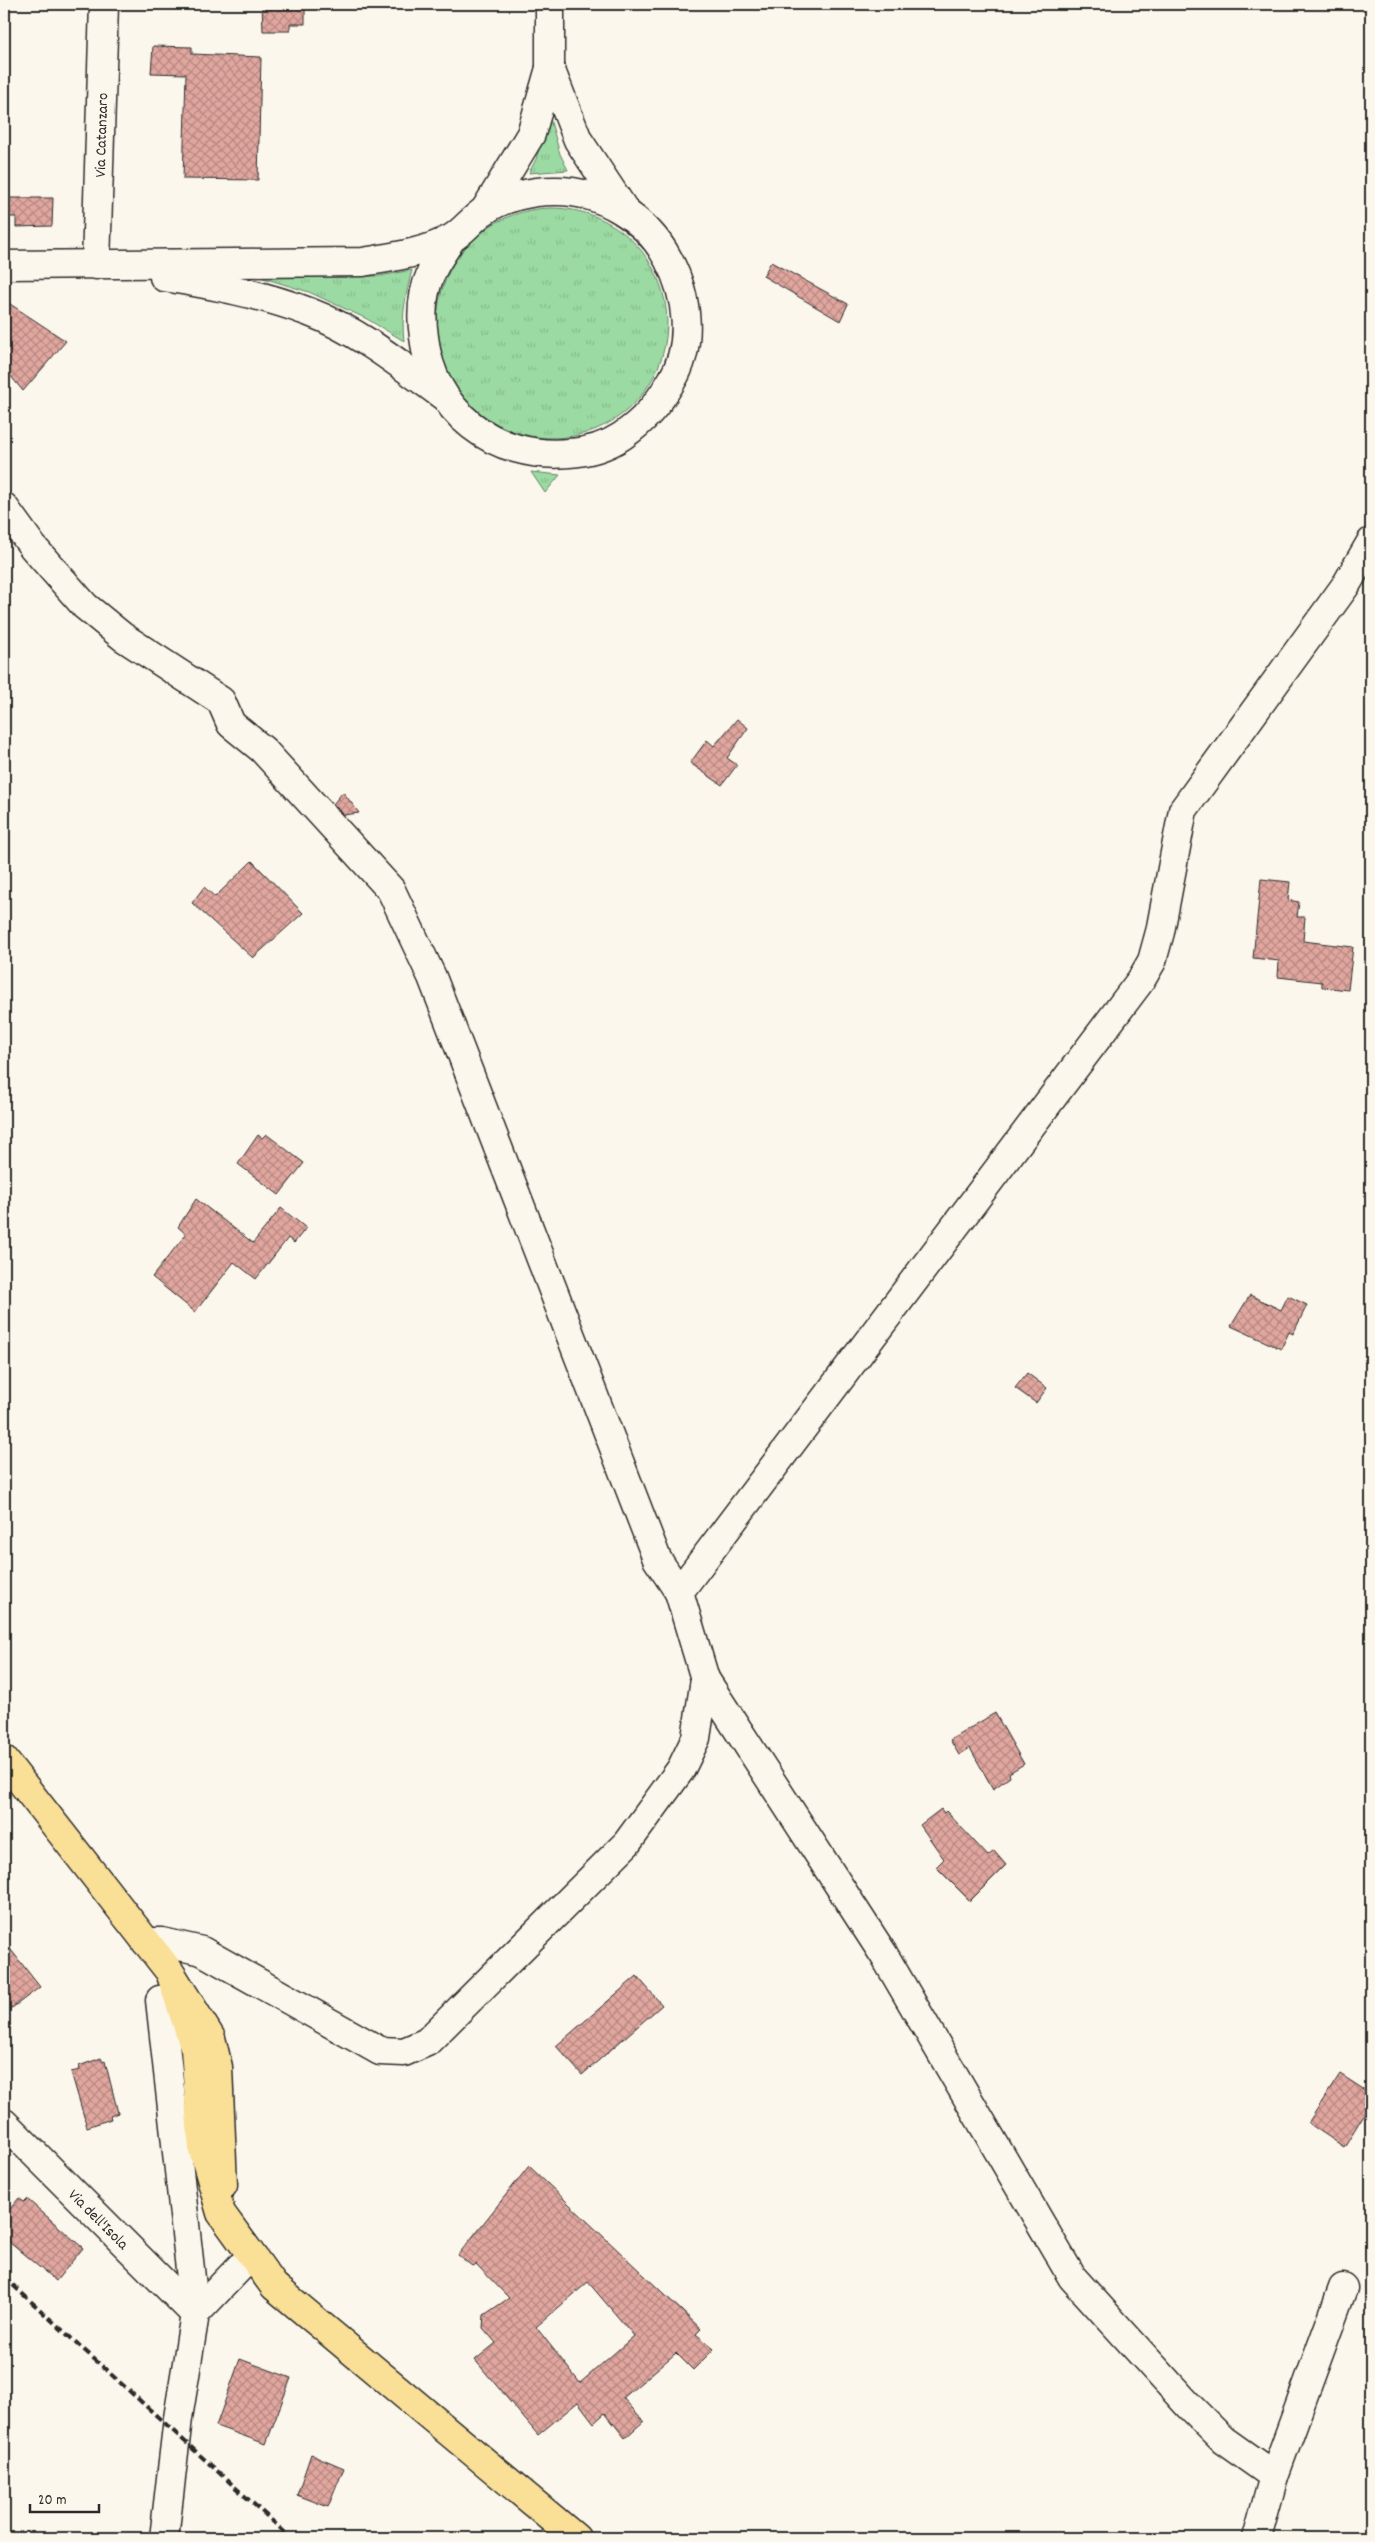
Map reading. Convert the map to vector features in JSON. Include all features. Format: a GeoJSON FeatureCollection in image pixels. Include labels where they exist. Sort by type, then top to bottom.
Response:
{"type":"FeatureCollection","features":[{"type":"Feature","properties":{"kind":"main road"},"geometry":{"type":"LineString","coordinates":[[4,1760],[170,1972],[195,2049],[203,2150],[220,2213],[253,2258],[274,2286],[576,2538]]}},
{"type":"Feature","properties":{"kind":"street","name":"Via Catanzaro"},"geometry":{"type":"LineString","coordinates":[[96,265],[104,4]]}},
{"type":"Feature","properties":{"kind":"street"},"geometry":{"type":"LineString","coordinates":[[485,210],[531,134],[550,68],[550,4]]}},
{"type":"Feature","properties":{"kind":"street"},"geometry":{"type":"LineString","coordinates":[[550,68],[578,140],[625,211],[659,241],[680,281],[687,326],[678,370],[655,409],[620,438],[586,452],[548,455],[511,448],[478,431],[459,416],[444,397],[426,358],[421,316],[430,274],[452,238],[485,210],[519,195],[555,191],[592,196],[625,211]]}},
{"type":"Feature","properties":{"kind":"street"},"geometry":{"type":"LineString","coordinates":[[4,265],[363,262],[408,255],[452,238]]}},
{"type":"Feature","properties":{"kind":"street"},"geometry":{"type":"LineString","coordinates":[[96,265],[234,289],[310,312],[376,346],[444,397]]}},
{"type":"Feature","properties":{"kind":"street"},"geometry":{"type":"LineString","coordinates":[[4,508],[33,547],[85,606],[123,637],[220,701],[231,724],[262,750],[391,890],[432,977],[657,1559],[679,1592],[705,1679],[884,1955],[1072,2277],[1189,2406],[1224,2440],[1274,2476]]}},
{"type":"Feature","properties":{"kind":"street"},"geometry":{"type":"LineString","coordinates":[[679,1592],[1141,980],[1152,961],[1160,932],[1183,810],[1346,586],[1371,542]]}},
{"type":"Feature","properties":{"kind":"street"},"geometry":{"type":"LineString","coordinates":[[146,1942],[162,1942],[202,1951],[380,2051],[404,2052],[427,2042],[627,1843],[681,1769],[696,1738],[705,1679]]}},
{"type":"Feature","properties":{"kind":"street"},"geometry":{"type":"LineString","coordinates":[[160,2000],[195,2314],[178,2418],[164,2538]]}},
{"type":"Feature","properties":{"kind":"street","name":"Via dell'Isola"},"geometry":{"type":"LineString","coordinates":[[4,2123],[195,2314]]}},
{"type":"Feature","properties":{"kind":"street"},"geometry":{"type":"LineString","coordinates":[[195,2314],[240,2267],[253,2258]]}},
{"type":"Feature","properties":{"kind":"street"},"geometry":{"type":"LineString","coordinates":[[1257,2538],[1274,2476],[1343,2288]]}},
{"type":"Feature","properties":{"kind":"green space"},"geometry":{"type":"Polygon","coordinates":[[[549,115],[560,154],[568,170],[529,173],[536,159],[549,115]]]}},
{"type":"Feature","properties":{"kind":"green space"},"geometry":{"type":"Polygon","coordinates":[[[552,208],[574,210],[596,217],[616,227],[641,250],[648,259],[662,290],[667,323],[665,345],[658,367],[648,387],[625,412],[616,419],[585,433],[552,438],[530,436],[508,429],[488,419],[463,396],[456,387],[442,356],[437,323],[439,301],[446,279],[456,259],[479,234],[488,227],[519,213],[552,208]]]}},
{"type":"Feature","properties":{"kind":"green space"},"geometry":{"type":"Polygon","coordinates":[[[412,270],[406,296],[404,341],[367,319],[309,292],[260,277],[380,276],[412,270]]]}},
{"type":"Feature","properties":{"kind":"green space"},"geometry":{"type":"Polygon","coordinates":[[[531,472],[560,475],[545,493],[531,472]]]}},
{"type":"Feature","properties":{"kind":"building"},"geometry":{"type":"Polygon","coordinates":[[[262,4],[305,4],[305,24],[290,24],[290,31],[263,31],[262,4]]]}},
{"type":"Feature","properties":{"kind":"building"},"geometry":{"type":"Polygon","coordinates":[[[153,46],[192,47],[192,54],[261,57],[258,180],[183,179],[186,74],[151,73],[153,46]]]}},
{"type":"Feature","properties":{"kind":"building"},"geometry":{"type":"Polygon","coordinates":[[[4,198],[53,198],[52,226],[16,227],[16,217],[4,217],[4,198]]]}},
{"type":"Feature","properties":{"kind":"building"},"geometry":{"type":"Polygon","coordinates":[[[771,262],[848,304],[840,321],[763,276],[771,262]]]}},
{"type":"Feature","properties":{"kind":"building"},"geometry":{"type":"Polygon","coordinates":[[[4,300],[66,341],[23,391],[4,368],[4,300]]]}},
{"type":"Feature","properties":{"kind":"building"},"geometry":{"type":"Polygon","coordinates":[[[737,719],[748,728],[727,758],[737,765],[722,785],[690,763],[707,740],[714,746],[737,719]]]}},
{"type":"Feature","properties":{"kind":"building"},"geometry":{"type":"Polygon","coordinates":[[[343,792],[359,813],[344,815],[333,804],[343,792]]]}},
{"type":"Feature","properties":{"kind":"building"},"geometry":{"type":"Polygon","coordinates":[[[252,861],[303,913],[253,958],[192,903],[204,887],[215,897],[252,861]]]}},
{"type":"Feature","properties":{"kind":"building"},"geometry":{"type":"Polygon","coordinates":[[[1261,879],[1290,882],[1288,900],[1299,902],[1297,917],[1305,917],[1303,941],[1353,947],[1348,990],[1322,987],[1322,982],[1278,977],[1279,961],[1253,958],[1261,879]]]}},
{"type":"Feature","properties":{"kind":"building"},"geometry":{"type":"Polygon","coordinates":[[[266,1134],[304,1163],[279,1195],[238,1164],[258,1135],[262,1138],[266,1134]]]}},
{"type":"Feature","properties":{"kind":"building"},"geometry":{"type":"Polygon","coordinates":[[[196,1199],[253,1243],[281,1208],[306,1228],[294,1243],[288,1238],[256,1279],[234,1262],[195,1312],[152,1277],[186,1234],[178,1227],[196,1199]]]}},
{"type":"Feature","properties":{"kind":"building"},"geometry":{"type":"Polygon","coordinates":[[[1250,1295],[1281,1310],[1288,1296],[1307,1305],[1293,1334],[1289,1332],[1281,1349],[1231,1326],[1250,1295]]]}},
{"type":"Feature","properties":{"kind":"building"},"geometry":{"type":"Polygon","coordinates":[[[1027,1373],[1047,1388],[1036,1403],[1015,1388],[1027,1373]]]}},
{"type":"Feature","properties":{"kind":"building"},"geometry":{"type":"Polygon","coordinates":[[[995,1713],[1024,1764],[1009,1773],[1010,1777],[993,1789],[970,1748],[959,1755],[950,1740],[995,1713]]]}},
{"type":"Feature","properties":{"kind":"building"},"geometry":{"type":"Polygon","coordinates":[[[941,1809],[944,1813],[946,1811],[988,1856],[994,1851],[1006,1865],[970,1901],[936,1867],[944,1859],[920,1825],[941,1809]]]}},
{"type":"Feature","properties":{"kind":"building"},"geometry":{"type":"Polygon","coordinates":[[[4,1941],[40,1987],[4,2014],[4,1941]]]}},
{"type":"Feature","properties":{"kind":"building"},"geometry":{"type":"Polygon","coordinates":[[[637,1976],[662,2005],[582,2075],[556,2046],[637,1976]]]}},
{"type":"Feature","properties":{"kind":"building"},"geometry":{"type":"Polygon","coordinates":[[[101,2058],[103,2062],[105,2061],[118,2113],[110,2116],[111,2119],[87,2127],[71,2072],[80,2070],[79,2066],[101,2058]]]}},
{"type":"Feature","properties":{"kind":"building"},"geometry":{"type":"Polygon","coordinates":[[[1340,2074],[1371,2094],[1371,2103],[1344,2147],[1308,2123],[1340,2074]]]}},
{"type":"Feature","properties":{"kind":"building"},"geometry":{"type":"Polygon","coordinates":[[[529,2166],[701,2329],[696,2334],[714,2349],[693,2370],[676,2353],[623,2398],[644,2421],[625,2438],[605,2413],[594,2423],[578,2402],[538,2435],[475,2360],[496,2343],[483,2328],[484,2315],[509,2298],[476,2264],[472,2266],[458,2255],[529,2166]],[[588,2282],[536,2327],[580,2383],[634,2336],[588,2282]]]}},
{"type":"Feature","properties":{"kind":"building"},"geometry":{"type":"Polygon","coordinates":[[[19,2198],[24,2202],[27,2199],[83,2248],[56,2281],[4,2238],[4,2216],[19,2198]]]}},
{"type":"Feature","properties":{"kind":"building"},"geometry":{"type":"Polygon","coordinates":[[[240,2359],[291,2378],[266,2444],[216,2426],[240,2359]]]}},
{"type":"Feature","properties":{"kind":"building"},"geometry":{"type":"Polygon","coordinates":[[[311,2454],[344,2468],[328,2507],[297,2495],[311,2454]]]}},
{"type":"Feature","properties":{"kind":"railway"},"geometry":{"type":"LineString","coordinates":[[4,2277],[291,2538]]}}]}
